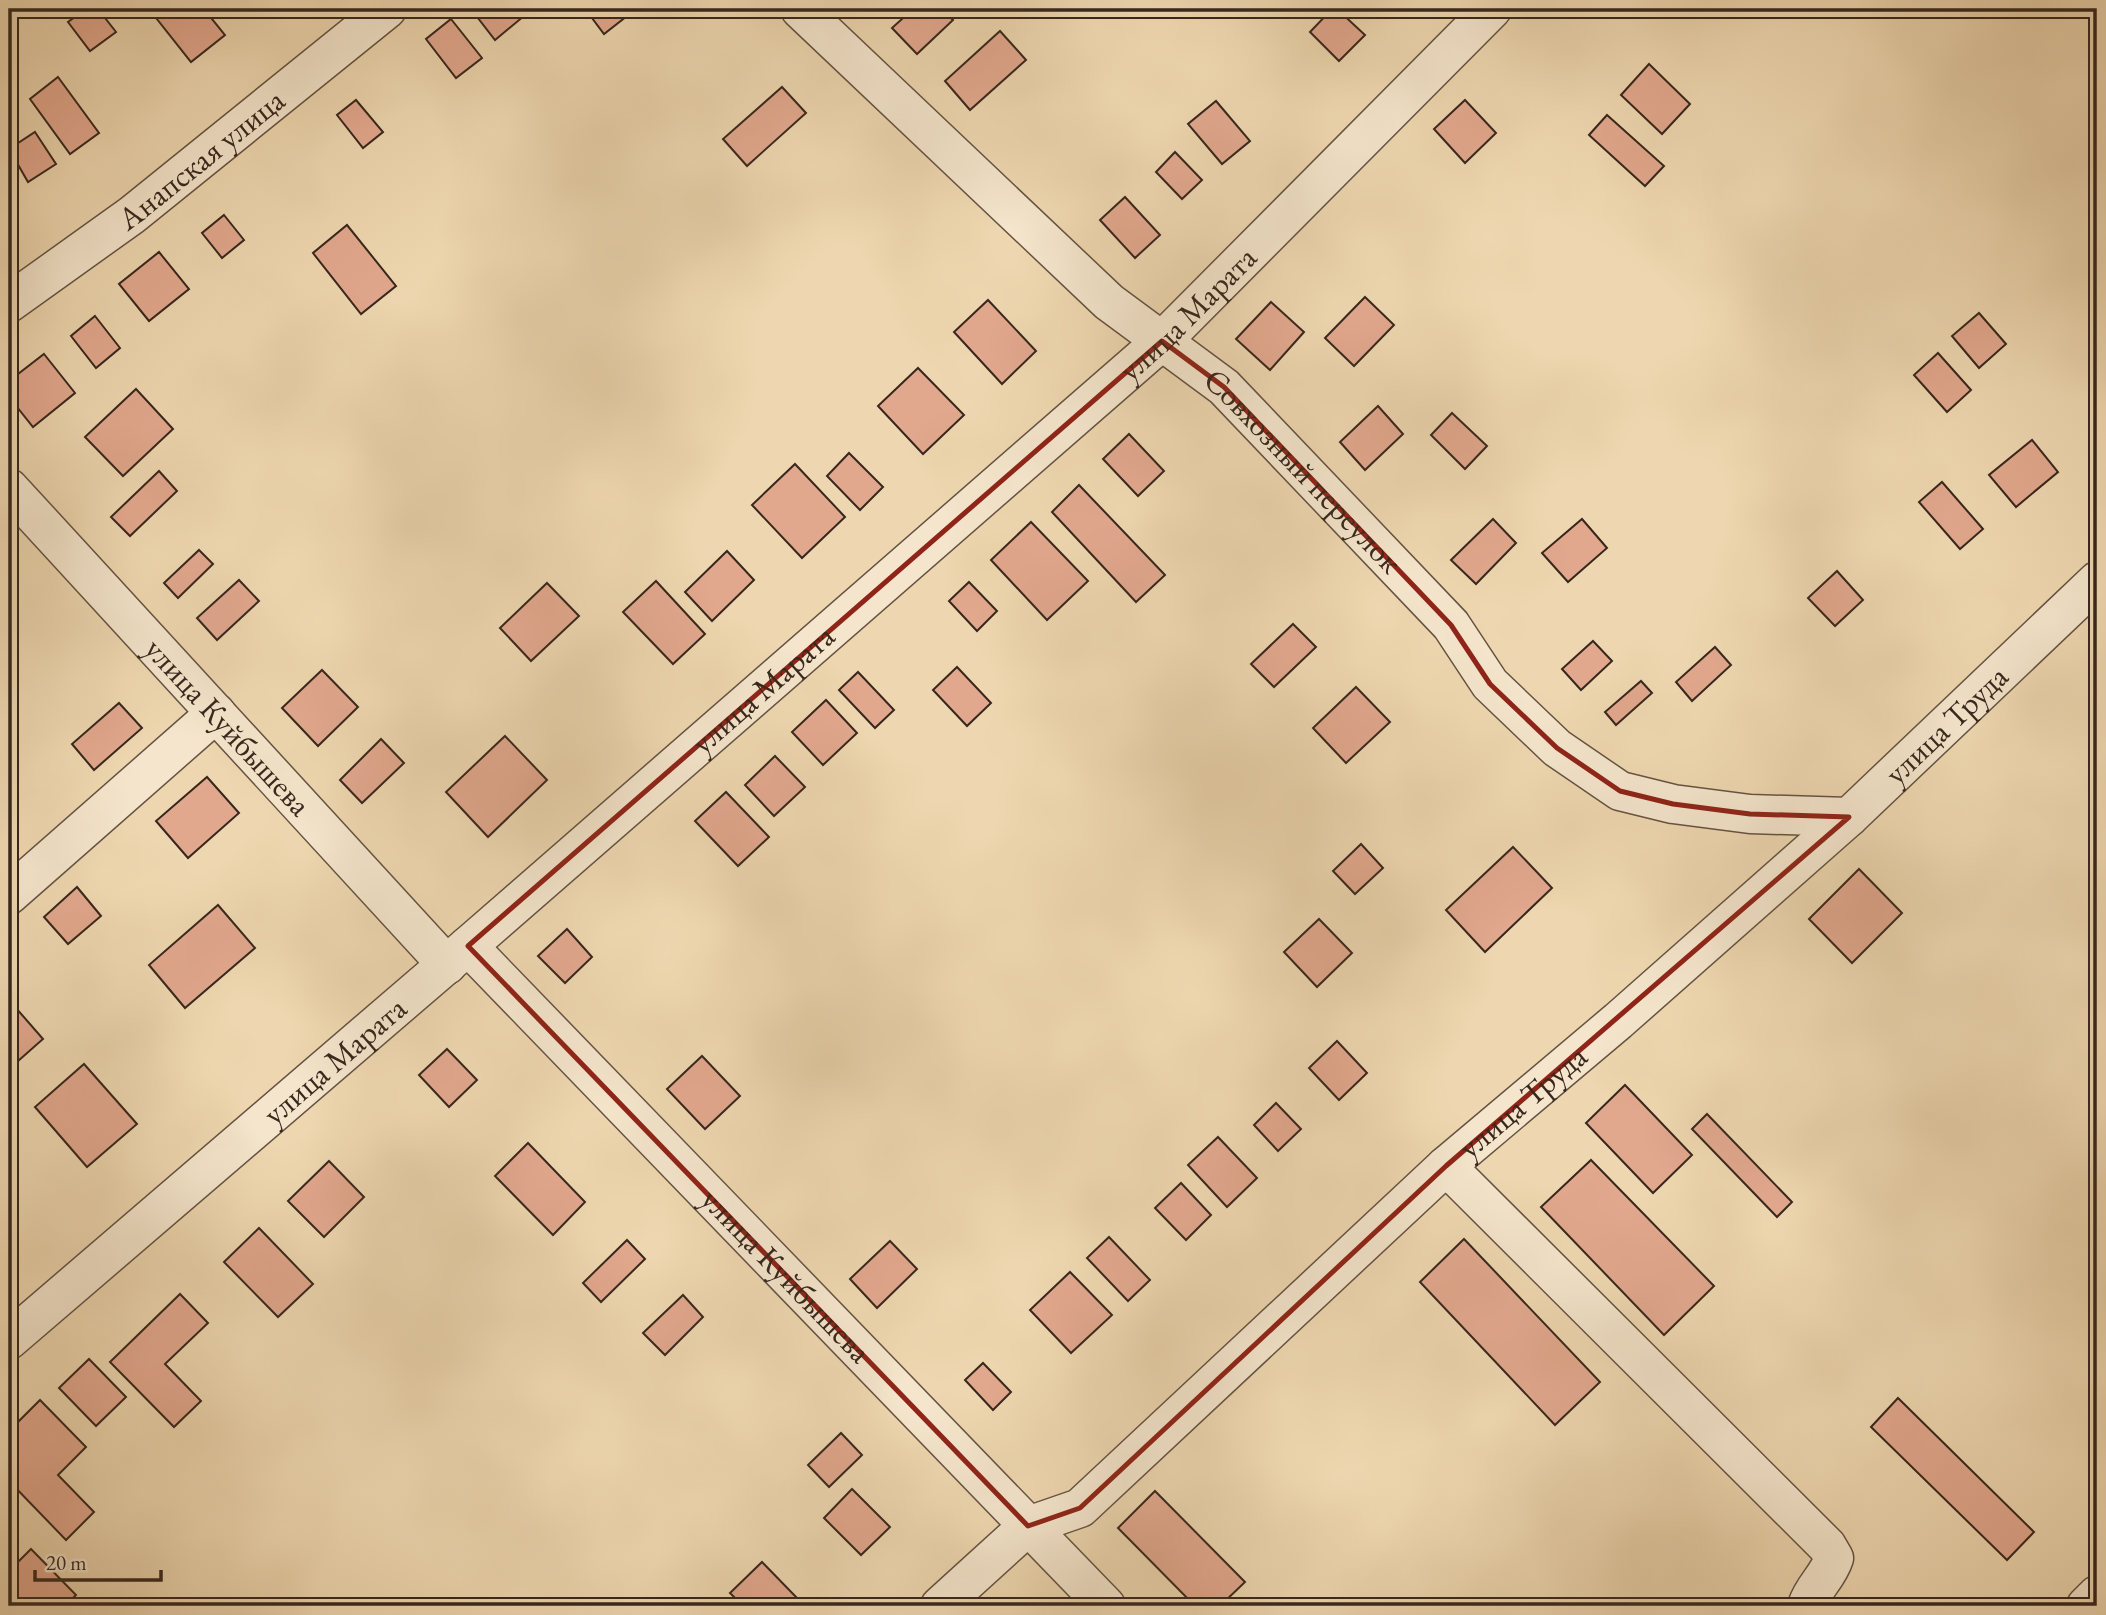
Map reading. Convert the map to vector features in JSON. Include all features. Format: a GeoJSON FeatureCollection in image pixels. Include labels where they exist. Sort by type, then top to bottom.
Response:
{"type":"FeatureCollection","features":[{"type":"Feature","properties":{"kind":"street","name":"Анапская улица"},"geometry":{"type":"LineString","coordinates":[[9,303],[132,215],[387,9]]}},
{"type":"Feature","properties":{"kind":"street","name":"Совхозный переулок"},"geometry":{"type":"LineString","coordinates":[[800,9],[1109,302],[1224,387],[1451,625],[1490,684],[1557,748],[1620,791],[1673,804],[1749,814],[1849,817]]}},
{"type":"Feature","properties":{"kind":"street","name":"улица Марата"},"geometry":{"type":"LineString","coordinates":[[9,1340],[458,956],[1162,341],[1492,9]]}},
{"type":"Feature","properties":{"kind":"street","name":"улица Куйбышева"},"geometry":{"type":"LineString","coordinates":[[9,488],[216,713],[1106,1606]]}},
{"type":"Feature","properties":{"kind":"street","name":"улица Труда"},"geometry":{"type":"LineString","coordinates":[[940,1606],[1028,1526],[1080,1508],[1446,1166],[1618,1021],[1849,817],[2097,581]]}},
{"type":"Feature","properties":{"kind":"street"},"geometry":{"type":"LineString","coordinates":[[9,895],[216,713]]}},
{"type":"Feature","properties":{"kind":"street"},"geometry":{"type":"LineString","coordinates":[[1446,1166],[1827,1546],[1834,1558],[1829,1574],[1812,1591],[1807,1606]]}},
{"type":"Feature","properties":{"kind":"street"},"geometry":{"type":"LineString","coordinates":[[2086,1606],[2097,1595]]}},
{"type":"Feature","properties":{"kind":"highlighted area"},"geometry":{"type":"Polygon","coordinates":[[[1162,341],[1224,387],[1451,625],[1490,684],[1557,748],[1620,791],[1673,804],[1750,814],[1849,817],[1446,1166],[1080,1508],[1028,1526],[468,946],[1162,341]]]}},
{"type":"Feature","properties":{"kind":"building"},"geometry":{"type":"Polygon","coordinates":[[[86,9],[98,9],[116,32],[90,51],[68,22],[86,9]]]}},
{"type":"Feature","properties":{"kind":"building"},"geometry":{"type":"Polygon","coordinates":[[[149,9],[204,9],[225,35],[191,62],[149,9]]]}},
{"type":"Feature","properties":{"kind":"building"},"geometry":{"type":"Polygon","coordinates":[[[471,9],[528,9],[530,11],[495,40],[471,9]]]}},
{"type":"Feature","properties":{"kind":"building"},"geometry":{"type":"Polygon","coordinates":[[[596,9],[636,9],[604,34],[589,14],[596,9]]]}},
{"type":"Feature","properties":{"kind":"building"},"geometry":{"type":"Polygon","coordinates":[[[913,9],[942,9],[953,20],[917,54],[892,28],[913,9]]]}},
{"type":"Feature","properties":{"kind":"building"},"geometry":{"type":"Polygon","coordinates":[[[1332,9],[1337,9],[1365,35],[1339,61],[1310,32],[1332,9]]]}},
{"type":"Feature","properties":{"kind":"building"},"geometry":{"type":"Polygon","coordinates":[[[1368,9],[1385,9],[1377,17],[1368,9]]]}},
{"type":"Feature","properties":{"kind":"building"},"geometry":{"type":"Polygon","coordinates":[[[451,19],[482,58],[456,78],[426,39],[451,19]]]}},
{"type":"Feature","properties":{"kind":"building"},"geometry":{"type":"Polygon","coordinates":[[[1000,31],[1026,60],[970,110],[945,81],[1000,31]]]}},
{"type":"Feature","properties":{"kind":"building"},"geometry":{"type":"Polygon","coordinates":[[[1649,64],[1690,104],[1662,134],[1621,95],[1649,64]]]}},
{"type":"Feature","properties":{"kind":"building"},"geometry":{"type":"Polygon","coordinates":[[[58,77],[99,133],[70,154],[30,99],[58,77]]]}},
{"type":"Feature","properties":{"kind":"building"},"geometry":{"type":"Polygon","coordinates":[[[782,87],[806,113],[747,166],[723,139],[782,87]]]}},
{"type":"Feature","properties":{"kind":"building"},"geometry":{"type":"Polygon","coordinates":[[[356,100],[383,132],[363,148],[337,115],[356,100]]]}},
{"type":"Feature","properties":{"kind":"building"},"geometry":{"type":"Polygon","coordinates":[[[1465,100],[1496,133],[1465,163],[1434,129],[1465,100]]]}},
{"type":"Feature","properties":{"kind":"building"},"geometry":{"type":"Polygon","coordinates":[[[1216,101],[1250,141],[1222,164],[1188,124],[1216,101]]]}},
{"type":"Feature","properties":{"kind":"building"},"geometry":{"type":"Polygon","coordinates":[[[1607,115],[1664,166],[1645,186],[1589,135],[1607,115]]]}},
{"type":"Feature","properties":{"kind":"building"},"geometry":{"type":"Polygon","coordinates":[[[35,132],[56,164],[28,182],[9,149],[35,132]]]}},
{"type":"Feature","properties":{"kind":"building"},"geometry":{"type":"Polygon","coordinates":[[[1175,152],[1202,180],[1182,199],[1156,172],[1175,152]]]}},
{"type":"Feature","properties":{"kind":"building"},"geometry":{"type":"Polygon","coordinates":[[[1125,197],[1160,235],[1135,258],[1100,220],[1125,197]]]}},
{"type":"Feature","properties":{"kind":"building"},"geometry":{"type":"Polygon","coordinates":[[[224,215],[244,240],[222,258],[202,233],[224,215]]]}},
{"type":"Feature","properties":{"kind":"building"},"geometry":{"type":"Polygon","coordinates":[[[347,225],[396,286],[361,314],[313,253],[347,225]]]}},
{"type":"Feature","properties":{"kind":"building"},"geometry":{"type":"Polygon","coordinates":[[[159,252],[189,289],[149,321],[119,284],[159,252]]]}},
{"type":"Feature","properties":{"kind":"building"},"geometry":{"type":"Polygon","coordinates":[[[1365,297],[1394,325],[1354,366],[1325,338],[1365,297]]]}},
{"type":"Feature","properties":{"kind":"building"},"geometry":{"type":"Polygon","coordinates":[[[988,300],[1036,351],[1002,384],[954,332],[988,300]]]}},
{"type":"Feature","properties":{"kind":"building"},"geometry":{"type":"Polygon","coordinates":[[[1271,302],[1304,332],[1270,370],[1236,339],[1271,302]]]}},
{"type":"Feature","properties":{"kind":"building"},"geometry":{"type":"Polygon","coordinates":[[[1979,313],[2006,344],[1979,368],[1952,336],[1979,313]]]}},
{"type":"Feature","properties":{"kind":"building"},"geometry":{"type":"Polygon","coordinates":[[[95,316],[120,348],[96,368],[71,336],[95,316]]]}},
{"type":"Feature","properties":{"kind":"building"},"geometry":{"type":"Polygon","coordinates":[[[1938,353],[1971,390],[1947,412],[1914,375],[1938,353]]]}},
{"type":"Feature","properties":{"kind":"building"},"geometry":{"type":"Polygon","coordinates":[[[44,354],[75,393],[33,427],[9,397],[9,381],[44,354]]]}},
{"type":"Feature","properties":{"kind":"building"},"geometry":{"type":"Polygon","coordinates":[[[918,368],[964,415],[923,454],[878,406],[918,368]]]}},
{"type":"Feature","properties":{"kind":"building"},"geometry":{"type":"Polygon","coordinates":[[[136,389],[173,429],[123,476],[85,437],[136,389]]]}},
{"type":"Feature","properties":{"kind":"building"},"geometry":{"type":"Polygon","coordinates":[[[1378,406],[1403,434],[1365,470],[1340,442],[1378,406]]]}},
{"type":"Feature","properties":{"kind":"building"},"geometry":{"type":"Polygon","coordinates":[[[1452,413],[1487,446],[1465,469],[1431,435],[1452,413]]]}},
{"type":"Feature","properties":{"kind":"building"},"geometry":{"type":"Polygon","coordinates":[[[1129,434],[1164,471],[1138,496],[1103,459],[1129,434]]]}},
{"type":"Feature","properties":{"kind":"building"},"geometry":{"type":"Polygon","coordinates":[[[2032,440],[2058,472],[2016,507],[1989,475],[2032,440]]]}},
{"type":"Feature","properties":{"kind":"building"},"geometry":{"type":"Polygon","coordinates":[[[849,453],[883,487],[860,510],[827,476],[849,453]]]}},
{"type":"Feature","properties":{"kind":"building"},"geometry":{"type":"Polygon","coordinates":[[[795,464],[845,517],[802,558],[752,505],[795,464]]]}},
{"type":"Feature","properties":{"kind":"building"},"geometry":{"type":"Polygon","coordinates":[[[159,471],[177,491],[130,536],[111,517],[159,471]]]}},
{"type":"Feature","properties":{"kind":"building"},"geometry":{"type":"Polygon","coordinates":[[[1942,482],[1983,529],[1960,549],[1919,502],[1942,482]]]}},
{"type":"Feature","properties":{"kind":"building"},"geometry":{"type":"Polygon","coordinates":[[[1079,485],[1165,575],[1136,602],[1052,512],[1079,485]]]}},
{"type":"Feature","properties":{"kind":"building"},"geometry":{"type":"Polygon","coordinates":[[[1493,519],[1516,543],[1476,584],[1451,560],[1493,519]]]}},
{"type":"Feature","properties":{"kind":"building"},"geometry":{"type":"Polygon","coordinates":[[[1582,519],[1607,548],[1568,582],[1542,553],[1582,519]]]}},
{"type":"Feature","properties":{"kind":"building"},"geometry":{"type":"Polygon","coordinates":[[[1031,522],[1088,581],[1047,620],[991,560],[1031,522]]]}},
{"type":"Feature","properties":{"kind":"building"},"geometry":{"type":"Polygon","coordinates":[[[199,550],[213,564],[178,598],[164,583],[199,550]]]}},
{"type":"Feature","properties":{"kind":"building"},"geometry":{"type":"Polygon","coordinates":[[[727,551],[754,580],[712,621],[685,592],[727,551]]]}},
{"type":"Feature","properties":{"kind":"building"},"geometry":{"type":"Polygon","coordinates":[[[1837,571],[1863,600],[1835,626],[1808,598],[1837,571]]]}},
{"type":"Feature","properties":{"kind":"building"},"geometry":{"type":"Polygon","coordinates":[[[239,580],[259,601],[217,640],[197,618],[239,580]]]}},
{"type":"Feature","properties":{"kind":"building"},"geometry":{"type":"Polygon","coordinates":[[[656,581],[705,634],[673,664],[623,612],[656,581]]]}},
{"type":"Feature","properties":{"kind":"building"},"geometry":{"type":"Polygon","coordinates":[[[969,582],[997,611],[977,631],[949,601],[969,582]]]}},
{"type":"Feature","properties":{"kind":"building"},"geometry":{"type":"Polygon","coordinates":[[[547,583],[579,616],[531,661],[500,628],[547,583]]]}},
{"type":"Feature","properties":{"kind":"building"},"geometry":{"type":"Polygon","coordinates":[[[1293,624],[1316,647],[1274,687],[1251,664],[1293,624]]]}},
{"type":"Feature","properties":{"kind":"building"},"geometry":{"type":"Polygon","coordinates":[[[1593,641],[1612,661],[1581,690],[1562,669],[1593,641]]]}},
{"type":"Feature","properties":{"kind":"building"},"geometry":{"type":"Polygon","coordinates":[[[1715,647],[1731,665],[1692,701],[1676,682],[1715,647]]]}},
{"type":"Feature","properties":{"kind":"building"},"geometry":{"type":"Polygon","coordinates":[[[957,667],[991,703],[967,726],[933,690],[957,667]]]}},
{"type":"Feature","properties":{"kind":"building"},"geometry":{"type":"Polygon","coordinates":[[[322,670],[358,707],[318,746],[282,708],[322,670]]]}},
{"type":"Feature","properties":{"kind":"building"},"geometry":{"type":"Polygon","coordinates":[[[858,672],[894,710],[875,728],[839,690],[858,672]]]}},
{"type":"Feature","properties":{"kind":"building"},"geometry":{"type":"Polygon","coordinates":[[[1641,681],[1652,693],[1616,725],[1605,712],[1641,681]]]}},
{"type":"Feature","properties":{"kind":"building"},"geometry":{"type":"Polygon","coordinates":[[[1356,687],[1390,722],[1346,763],[1313,728],[1356,687]]]}},
{"type":"Feature","properties":{"kind":"building"},"geometry":{"type":"Polygon","coordinates":[[[826,700],[857,733],[823,765],[792,732],[826,700]]]}},
{"type":"Feature","properties":{"kind":"building"},"geometry":{"type":"Polygon","coordinates":[[[119,703],[142,728],[94,770],[72,744],[119,703]]]}},
{"type":"Feature","properties":{"kind":"building"},"geometry":{"type":"Polygon","coordinates":[[[505,736],[547,780],[488,837],[446,792],[505,736]]]}},
{"type":"Feature","properties":{"kind":"building"},"geometry":{"type":"Polygon","coordinates":[[[381,739],[404,763],[362,803],[340,780],[381,739]]]}},
{"type":"Feature","properties":{"kind":"building"},"geometry":{"type":"Polygon","coordinates":[[[775,756],[805,787],[774,816],[745,785],[775,756]]]}},
{"type":"Feature","properties":{"kind":"building"},"geometry":{"type":"Polygon","coordinates":[[[207,777],[239,813],[188,858],[156,821],[207,777]]]}},
{"type":"Feature","properties":{"kind":"building"},"geometry":{"type":"Polygon","coordinates":[[[726,792],[769,837],[738,866],[695,821],[726,792]]]}},
{"type":"Feature","properties":{"kind":"building"},"geometry":{"type":"Polygon","coordinates":[[[1361,844],[1383,868],[1355,894],[1333,871],[1361,844]]]}},
{"type":"Feature","properties":{"kind":"building"},"geometry":{"type":"Polygon","coordinates":[[[1513,847],[1552,888],[1485,952],[1446,910],[1513,847]]]}},
{"type":"Feature","properties":{"kind":"building"},"geometry":{"type":"Polygon","coordinates":[[[1859,869],[1902,913],[1852,963],[1809,919],[1859,869]]]}},
{"type":"Feature","properties":{"kind":"building"},"geometry":{"type":"Polygon","coordinates":[[[77,887],[101,916],[68,944],[44,917],[77,887]]]}},
{"type":"Feature","properties":{"kind":"building"},"geometry":{"type":"Polygon","coordinates":[[[218,905],[255,948],[185,1008],[149,965],[218,905]]]}},
{"type":"Feature","properties":{"kind":"building"},"geometry":{"type":"Polygon","coordinates":[[[1319,919],[1352,953],[1317,987],[1284,952],[1319,919]]]}},
{"type":"Feature","properties":{"kind":"building"},"geometry":{"type":"Polygon","coordinates":[[[567,929],[592,957],[565,983],[538,956],[567,929]]]}},
{"type":"Feature","properties":{"kind":"building"},"geometry":{"type":"Polygon","coordinates":[[[9,1000],[43,1039],[9,1069],[9,1000]]]}},
{"type":"Feature","properties":{"kind":"building"},"geometry":{"type":"Polygon","coordinates":[[[1337,1041],[1367,1073],[1339,1100],[1309,1068],[1337,1041]]]}},
{"type":"Feature","properties":{"kind":"building"},"geometry":{"type":"Polygon","coordinates":[[[447,1049],[477,1080],[449,1107],[419,1075],[447,1049]]]}},
{"type":"Feature","properties":{"kind":"building"},"geometry":{"type":"Polygon","coordinates":[[[702,1056],[740,1096],[705,1129],[667,1089],[702,1056]]]}},
{"type":"Feature","properties":{"kind":"building"},"geometry":{"type":"Polygon","coordinates":[[[84,1064],[137,1124],[87,1167],[35,1107],[84,1064]]]}},
{"type":"Feature","properties":{"kind":"building"},"geometry":{"type":"Polygon","coordinates":[[[1625,1085],[1692,1155],[1653,1193],[1586,1123],[1625,1085]]]}},
{"type":"Feature","properties":{"kind":"building"},"geometry":{"type":"Polygon","coordinates":[[[1276,1103],[1301,1129],[1278,1151],[1254,1125],[1276,1103]]]}},
{"type":"Feature","properties":{"kind":"building"},"geometry":{"type":"Polygon","coordinates":[[[1707,1114],[1792,1202],[1777,1217],[1692,1129],[1707,1114]]]}},
{"type":"Feature","properties":{"kind":"building"},"geometry":{"type":"Polygon","coordinates":[[[1218,1137],[1257,1178],[1227,1207],[1188,1165],[1218,1137]]]}},
{"type":"Feature","properties":{"kind":"building"},"geometry":{"type":"Polygon","coordinates":[[[528,1143],[585,1202],[553,1235],[495,1176],[528,1143]]]}},
{"type":"Feature","properties":{"kind":"building"},"geometry":{"type":"Polygon","coordinates":[[[1591,1160],[1714,1286],[1664,1335],[1541,1207],[1591,1160]]]}},
{"type":"Feature","properties":{"kind":"building"},"geometry":{"type":"Polygon","coordinates":[[[329,1161],[364,1197],[324,1237],[288,1201],[329,1161]]]}},
{"type":"Feature","properties":{"kind":"building"},"geometry":{"type":"Polygon","coordinates":[[[1181,1183],[1211,1215],[1186,1240],[1155,1208],[1181,1183]]]}},
{"type":"Feature","properties":{"kind":"building"},"geometry":{"type":"Polygon","coordinates":[[[259,1228],[313,1284],[278,1317],[224,1262],[259,1228]]]}},
{"type":"Feature","properties":{"kind":"building"},"geometry":{"type":"Polygon","coordinates":[[[1109,1237],[1150,1280],[1128,1301],[1087,1258],[1109,1237]]]}},
{"type":"Feature","properties":{"kind":"building"},"geometry":{"type":"Polygon","coordinates":[[[1464,1239],[1600,1382],[1555,1425],[1420,1282],[1464,1239]]]}},
{"type":"Feature","properties":{"kind":"building"},"geometry":{"type":"Polygon","coordinates":[[[627,1240],[645,1259],[601,1302],[583,1283],[627,1240]]]}},
{"type":"Feature","properties":{"kind":"building"},"geometry":{"type":"Polygon","coordinates":[[[890,1241],[917,1269],[877,1308],[850,1279],[890,1241]]]}},
{"type":"Feature","properties":{"kind":"building"},"geometry":{"type":"Polygon","coordinates":[[[1070,1272],[1112,1315],[1071,1353],[1030,1310],[1070,1272]]]}},
{"type":"Feature","properties":{"kind":"building"},"geometry":{"type":"Polygon","coordinates":[[[180,1294],[208,1323],[165,1364],[201,1401],[174,1427],[110,1362],[180,1294]]]}},
{"type":"Feature","properties":{"kind":"building"},"geometry":{"type":"Polygon","coordinates":[[[683,1295],[703,1317],[665,1355],[643,1333],[683,1295]]]}},
{"type":"Feature","properties":{"kind":"building"},"geometry":{"type":"Polygon","coordinates":[[[89,1359],[126,1397],[96,1426],[59,1388],[89,1359]]]}},
{"type":"Feature","properties":{"kind":"building"},"geometry":{"type":"Polygon","coordinates":[[[983,1363],[1011,1392],[993,1410],[965,1380],[983,1363]]]}},
{"type":"Feature","properties":{"kind":"building"},"geometry":{"type":"Polygon","coordinates":[[[1898,1398],[2034,1532],[2007,1560],[1871,1427],[1898,1398]]]}},
{"type":"Feature","properties":{"kind":"building"},"geometry":{"type":"Polygon","coordinates":[[[40,1400],[86,1447],[58,1475],[94,1512],[66,1540],[9,1481],[9,1431],[40,1400]]]}},
{"type":"Feature","properties":{"kind":"building"},"geometry":{"type":"Polygon","coordinates":[[[841,1433],[862,1455],[829,1487],[808,1465],[841,1433]]]}},
{"type":"Feature","properties":{"kind":"building"},"geometry":{"type":"Polygon","coordinates":[[[852,1489],[890,1527],[861,1555],[824,1518],[852,1489]]]}},
{"type":"Feature","properties":{"kind":"building"},"geometry":{"type":"Polygon","coordinates":[[[1155,1491],[1245,1582],[1220,1606],[1195,1606],[1118,1528],[1155,1491]]]}},
{"type":"Feature","properties":{"kind":"building"},"geometry":{"type":"Polygon","coordinates":[[[31,1549],[76,1595],[65,1606],[9,1606],[9,1571],[31,1549]]]}},
{"type":"Feature","properties":{"kind":"building"},"geometry":{"type":"Polygon","coordinates":[[[762,1562],[799,1600],[793,1606],[743,1606],[730,1593],[762,1562]]]}}]}
